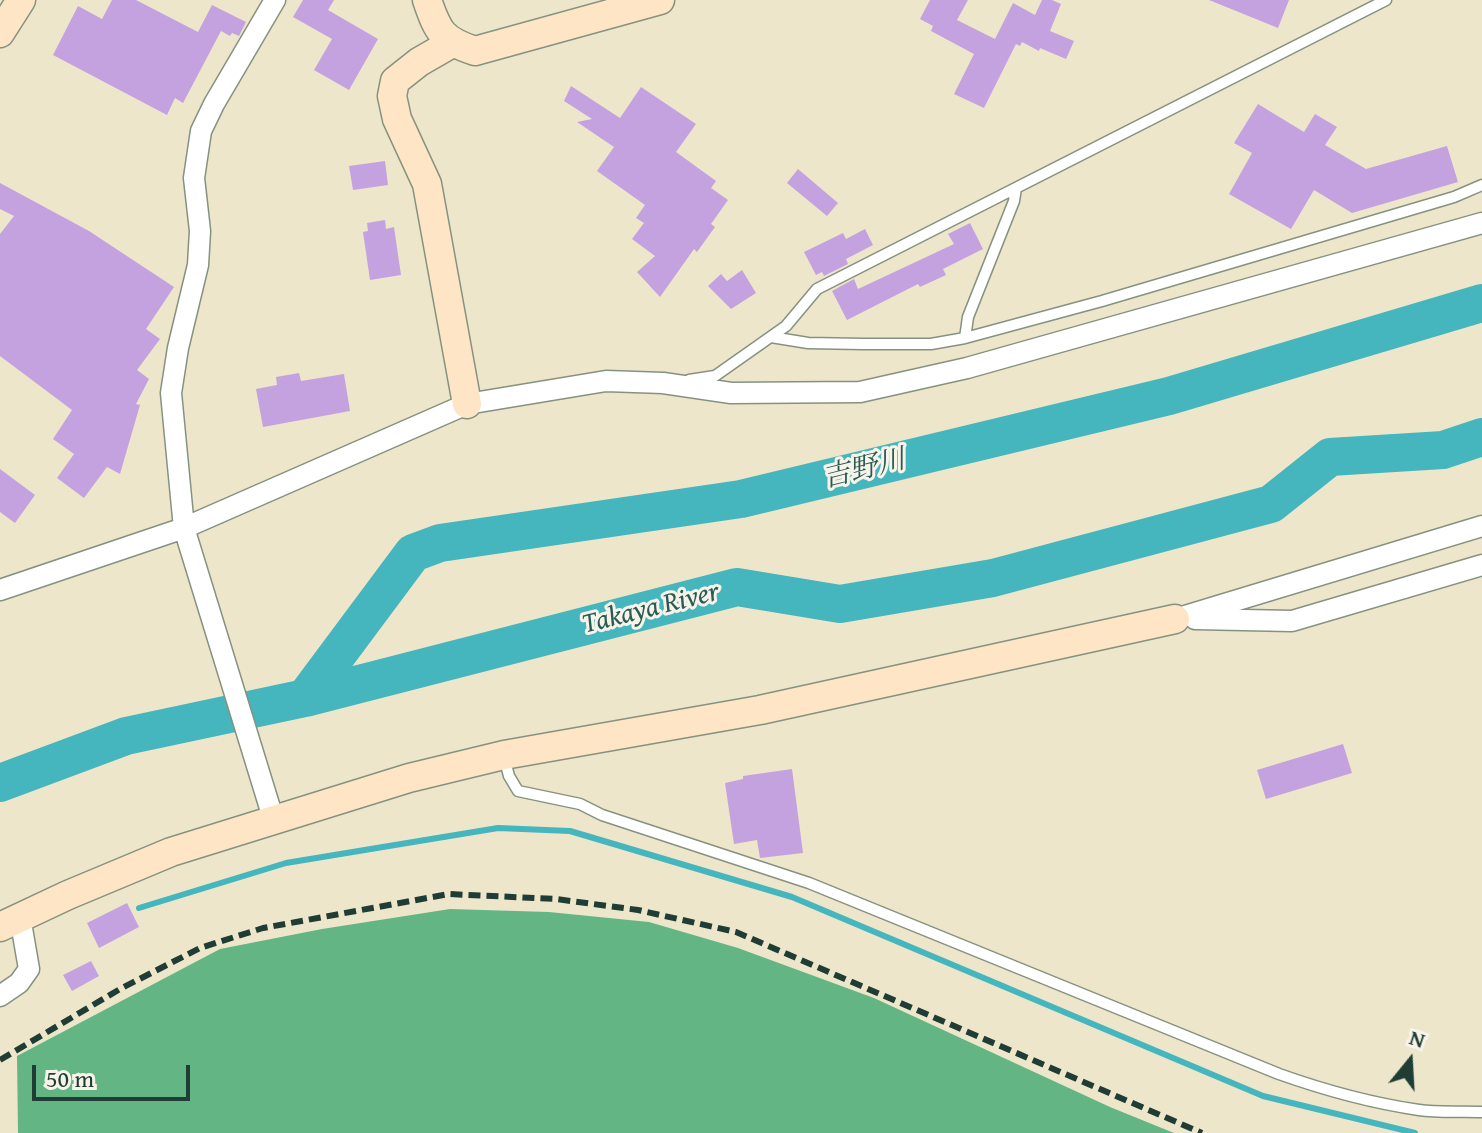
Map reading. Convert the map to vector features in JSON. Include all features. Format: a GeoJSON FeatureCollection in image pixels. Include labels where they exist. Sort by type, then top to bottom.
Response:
{"type":"FeatureCollection","features":[{"type":"Feature","properties":{"kind":"street"},"geometry":{"type":"LineString","coordinates":[[0,33],[21,0]]}},
{"type":"Feature","properties":{"kind":"street"},"geometry":{"type":"LineString","coordinates":[[274,821],[185,532],[171,393],[178,348],[198,265],[200,231],[194,178],[201,131],[275,0]]}},
{"type":"Feature","properties":{"kind":"street"},"geometry":{"type":"LineString","coordinates":[[427,0],[437,28],[452,43],[475,51],[660,0]]}},
{"type":"Feature","properties":{"kind":"street"},"geometry":{"type":"LineString","coordinates":[[452,43],[419,62],[395,81],[392,96],[397,119],[427,184],[467,404]]}},
{"type":"Feature","properties":{"kind":"street"},"geometry":{"type":"LineString","coordinates":[[0,590],[185,532],[467,404],[606,381],[663,383],[731,393],[860,392],[967,368],[1482,223]]}},
{"type":"Feature","properties":{"kind":"street"},"geometry":{"type":"LineString","coordinates":[[0,996],[19,983],[29,969],[10,922],[171,852],[409,778],[504,755],[760,710],[1175,619],[1482,526]]}},
{"type":"Feature","properties":{"kind":"street"},"geometry":{"type":"LineString","coordinates":[[1175,619],[1292,621],[1482,565]]}},
{"type":"Feature","properties":{"kind":"lane"},"geometry":{"type":"LineString","coordinates":[[663,383],[715,376],[786,326],[817,289],[1386,0]]}},
{"type":"Feature","properties":{"kind":"lane"},"geometry":{"type":"LineString","coordinates":[[771,337],[808,343],[863,344],[931,344],[965,338],[1430,205],[1482,185]]}},
{"type":"Feature","properties":{"kind":"lane"},"geometry":{"type":"LineString","coordinates":[[965,338],[968,317],[1014,201],[1016,188]]}},
{"type":"Feature","properties":{"kind":"lane"},"geometry":{"type":"LineString","coordinates":[[504,755],[509,776],[518,791],[580,804],[602,815],[809,883],[1279,1074],[1373,1102],[1422,1110],[1482,1112]]}},
{"type":"Feature","properties":{"kind":"green space"},"geometry":{"type":"Polygon","coordinates":[[[450,909],[549,912],[649,922],[738,948],[874,998],[1110,1107],[1174,1133],[18,1133],[17,1056],[220,949],[450,909]]]}},
{"type":"Feature","properties":{"kind":"building"},"geometry":{"type":"Polygon","coordinates":[[[112,0],[136,0],[198,32],[212,5],[246,22],[239,36],[232,33],[230,36],[221,31],[183,103],[175,98],[167,115],[53,55],[78,6],[102,19],[112,0]]]}},
{"type":"Feature","properties":{"kind":"building"},"geometry":{"type":"Polygon","coordinates":[[[303,0],[334,0],[328,10],[378,39],[349,90],[314,70],[332,39],[293,17],[303,0]]]}},
{"type":"Feature","properties":{"kind":"building"},"geometry":{"type":"Polygon","coordinates":[[[930,0],[968,0],[957,20],[995,39],[1013,3],[1035,15],[1042,0],[1052,0],[1061,4],[1050,31],[1074,41],[1066,59],[1022,42],[1020,46],[1016,44],[984,108],[954,94],[974,54],[931,31],[933,26],[920,19],[930,0]]]}},
{"type":"Feature","properties":{"kind":"building"},"geometry":{"type":"Polygon","coordinates":[[[1209,0],[1289,0],[1278,28],[1209,0]]]}},
{"type":"Feature","properties":{"kind":"building"},"geometry":{"type":"Polygon","coordinates":[[[571,86],[620,118],[641,87],[696,124],[676,152],[716,181],[711,188],[728,200],[711,224],[715,227],[697,252],[694,249],[660,297],[637,272],[655,256],[632,239],[644,223],[636,218],[645,205],[597,171],[614,147],[577,122],[592,119],[564,101],[571,86]]]}},
{"type":"Feature","properties":{"kind":"building"},"geometry":{"type":"Polygon","coordinates":[[[1258,104],[1304,132],[1315,114],[1337,127],[1325,145],[1366,169],[1447,146],[1458,182],[1352,213],[1314,190],[1291,229],[1229,194],[1252,153],[1234,143],[1258,104]]]}},
{"type":"Feature","properties":{"kind":"building"},"geometry":{"type":"Polygon","coordinates":[[[385,161],[388,185],[353,190],[349,166],[385,161]]]}},
{"type":"Feature","properties":{"kind":"building"},"geometry":{"type":"Polygon","coordinates":[[[798,169],[838,203],[827,216],[787,183],[798,169]]]}},
{"type":"Feature","properties":{"kind":"building"},"geometry":{"type":"Polygon","coordinates":[[[0,183],[89,231],[174,287],[146,329],[160,339],[137,370],[149,379],[136,404],[140,405],[120,474],[107,467],[84,498],[57,478],[74,454],[53,439],[72,410],[0,356],[0,234],[14,216],[0,209],[0,183]]]}},
{"type":"Feature","properties":{"kind":"building"},"geometry":{"type":"Polygon","coordinates":[[[385,220],[386,229],[394,227],[401,275],[370,280],[363,232],[368,231],[367,223],[385,220]]]}},
{"type":"Feature","properties":{"kind":"building"},"geometry":{"type":"Polygon","coordinates":[[[970,223],[983,249],[943,269],[946,275],[920,287],[918,284],[847,320],[832,291],[854,279],[858,289],[954,244],[948,234],[970,223]]]}},
{"type":"Feature","properties":{"kind":"building"},"geometry":{"type":"Polygon","coordinates":[[[865,229],[873,245],[846,259],[848,264],[824,276],[822,272],[816,275],[804,252],[843,233],[846,239],[865,229]]]}},
{"type":"Feature","properties":{"kind":"building"},"geometry":{"type":"Polygon","coordinates":[[[742,270],[756,293],[731,309],[708,286],[721,274],[727,281],[742,270]]]}},
{"type":"Feature","properties":{"kind":"building"},"geometry":{"type":"Polygon","coordinates":[[[299,373],[301,381],[344,374],[350,411],[263,427],[256,389],[277,385],[276,377],[299,373]]]}},
{"type":"Feature","properties":{"kind":"building"},"geometry":{"type":"Polygon","coordinates":[[[0,469],[35,495],[15,523],[0,512],[0,469]]]}},
{"type":"Feature","properties":{"kind":"building"},"geometry":{"type":"Polygon","coordinates":[[[1343,744],[1352,773],[1266,799],[1257,770],[1343,744]]]}},
{"type":"Feature","properties":{"kind":"building"},"geometry":{"type":"Polygon","coordinates":[[[792,769],[803,853],[760,858],[757,840],[734,844],[725,783],[743,779],[743,776],[792,769]]]}},
{"type":"Feature","properties":{"kind":"building"},"geometry":{"type":"Polygon","coordinates":[[[127,903],[139,927],[99,948],[87,923],[127,903]]]}},
{"type":"Feature","properties":{"kind":"building"},"geometry":{"type":"Polygon","coordinates":[[[91,961],[99,976],[72,991],[63,975],[91,961]]]}},
{"type":"Feature","properties":{"kind":"waterway","name":"吉野川"},"geometry":{"type":"LineString","coordinates":[[305,698],[413,553],[440,543],[741,499],[1169,396],[1482,303]]}},
{"type":"Feature","properties":{"kind":"waterway","name":"Takaya River"},"geometry":{"type":"LineString","coordinates":[[0,783],[126,736],[305,698],[737,587],[840,604],[993,578],[1271,504],[1330,457],[1443,450],[1482,437]]}},
{"type":"Feature","properties":{"kind":"waterway"},"geometry":{"type":"LineString","coordinates":[[139,908],[286,863],[498,828],[570,831],[792,897],[1263,1096],[1415,1133]]}},
{"type":"Feature","properties":{"kind":"railway"},"geometry":{"type":"LineString","coordinates":[[0,1060],[120,989],[200,948],[263,928],[449,894],[556,899],[638,910],[736,932],[1202,1133]]}}]}
